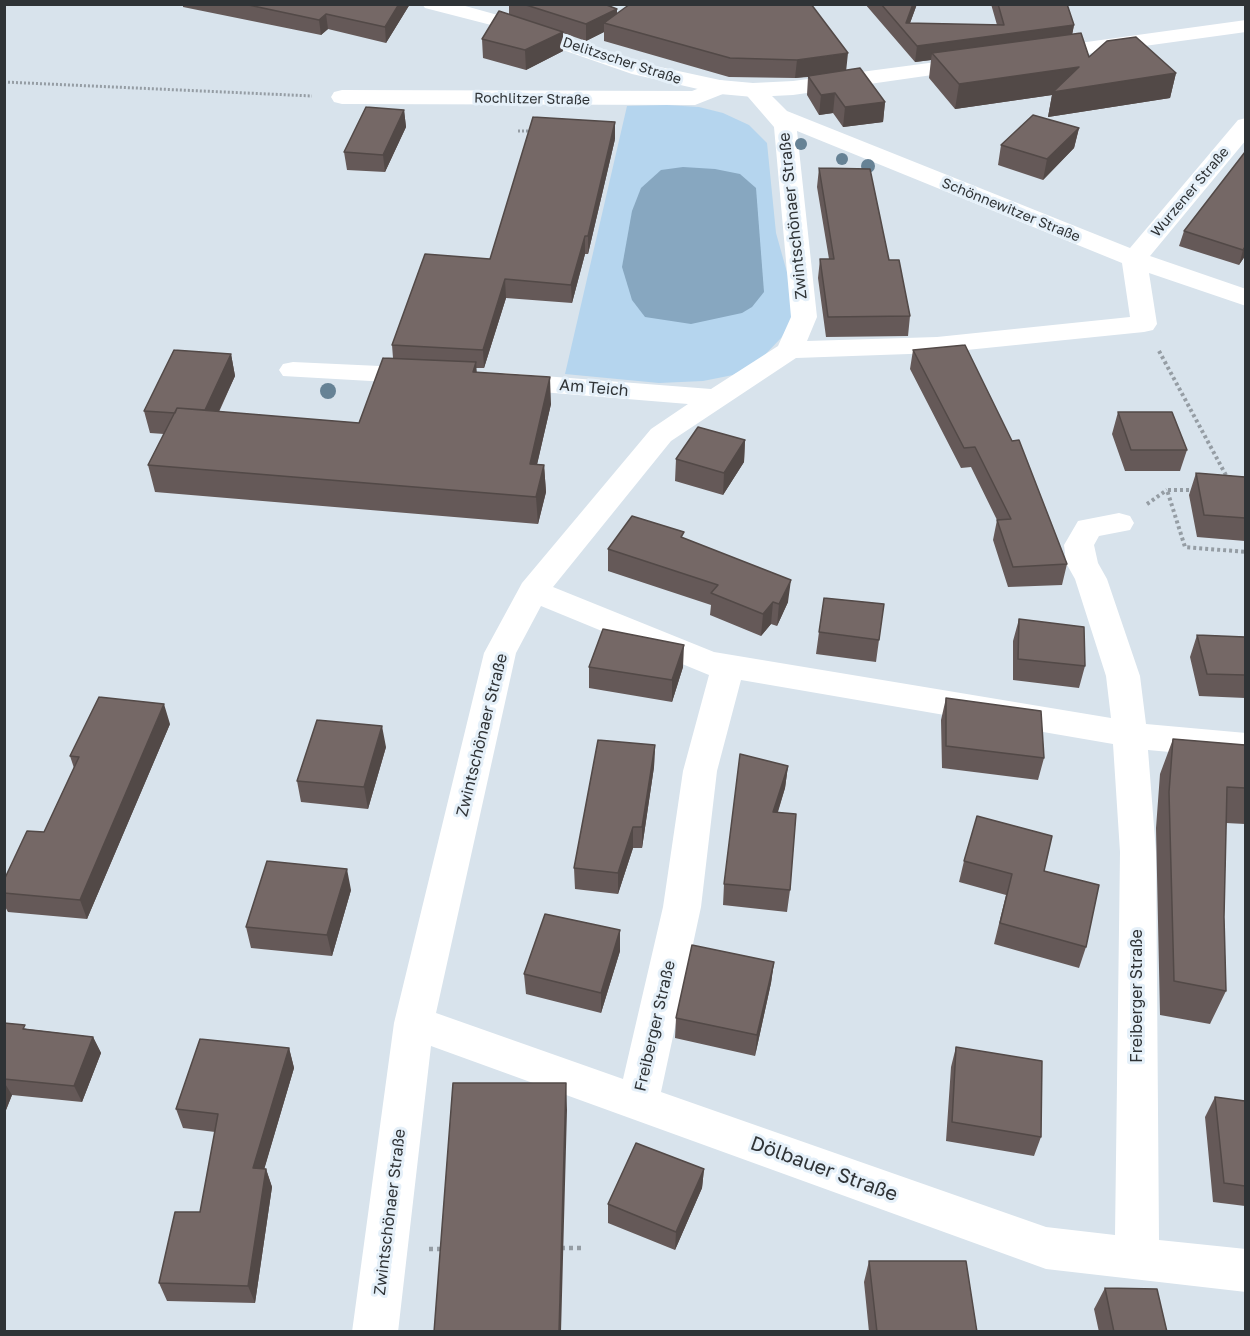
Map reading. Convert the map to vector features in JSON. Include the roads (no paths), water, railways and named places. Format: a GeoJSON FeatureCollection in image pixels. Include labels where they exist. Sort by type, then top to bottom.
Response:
{"type":"FeatureCollection","features":[{"type":"Feature","properties":{"kind":"street","name":"Delitzscher Straße"},"geometry":{"type":"LineString","coordinates":[[432,4],[498,21],[640,69],[720,87],[753,90],[793,88],[998,60]]}},
{"type":"Feature","properties":{"kind":"street"},"geometry":{"type":"LineString","coordinates":[[1021,57],[1245,26]]}},
{"type":"Feature","properties":{"kind":"street","name":"Rochlitzer Straße"},"geometry":{"type":"LineString","coordinates":[[342,97],[695,98],[720,87]]}},
{"type":"Feature","properties":{"kind":"street","name":"Zwintschönaer Straße"},"geometry":{"type":"LineString","coordinates":[[375,1332],[414,1023],[500,653],[533,591],[661,435],[790,350],[804,316],[785,127],[779,116],[753,90]]}},
{"type":"Feature","properties":{"kind":"street","name":"Schönnewitzer Straße"},"geometry":{"type":"LineString","coordinates":[[779,116],[1134,259],[1245,298]]}},
{"type":"Feature","properties":{"kind":"street","name":"Wurzener Straße"},"geometry":{"type":"LineString","coordinates":[[1134,259],[1245,125]]}},
{"type":"Feature","properties":{"kind":"street"},"geometry":{"type":"LineString","coordinates":[[790,350],[937,345],[1144,324],[1134,259]]}},
{"type":"Feature","properties":{"kind":"street","name":"Am Teich"},"geometry":{"type":"LineString","coordinates":[[293,370],[466,378],[715,398]]}},
{"type":"Feature","properties":{"kind":"street","name":"Freiberger Straße"},"geometry":{"type":"LineString","coordinates":[[1119,523],[1089,528],[1079,545],[1082,563],[1094,589],[1123,676],[1130,734],[1138,852],[1137,1258]]}},
{"type":"Feature","properties":{"kind":"street"},"geometry":{"type":"LineString","coordinates":[[533,591],[709,663],[1130,734],[1245,746]]}},
{"type":"Feature","properties":{"kind":"street","name":"Freiberger Straße"},"geometry":{"type":"LineString","coordinates":[[638,1102],[682,907],[700,771],[728,667]]}},
{"type":"Feature","properties":{"kind":"street","name":"Dölbauer Straße"},"geometry":{"type":"LineString","coordinates":[[414,1023],[1046,1248],[1245,1271]]}}]}
